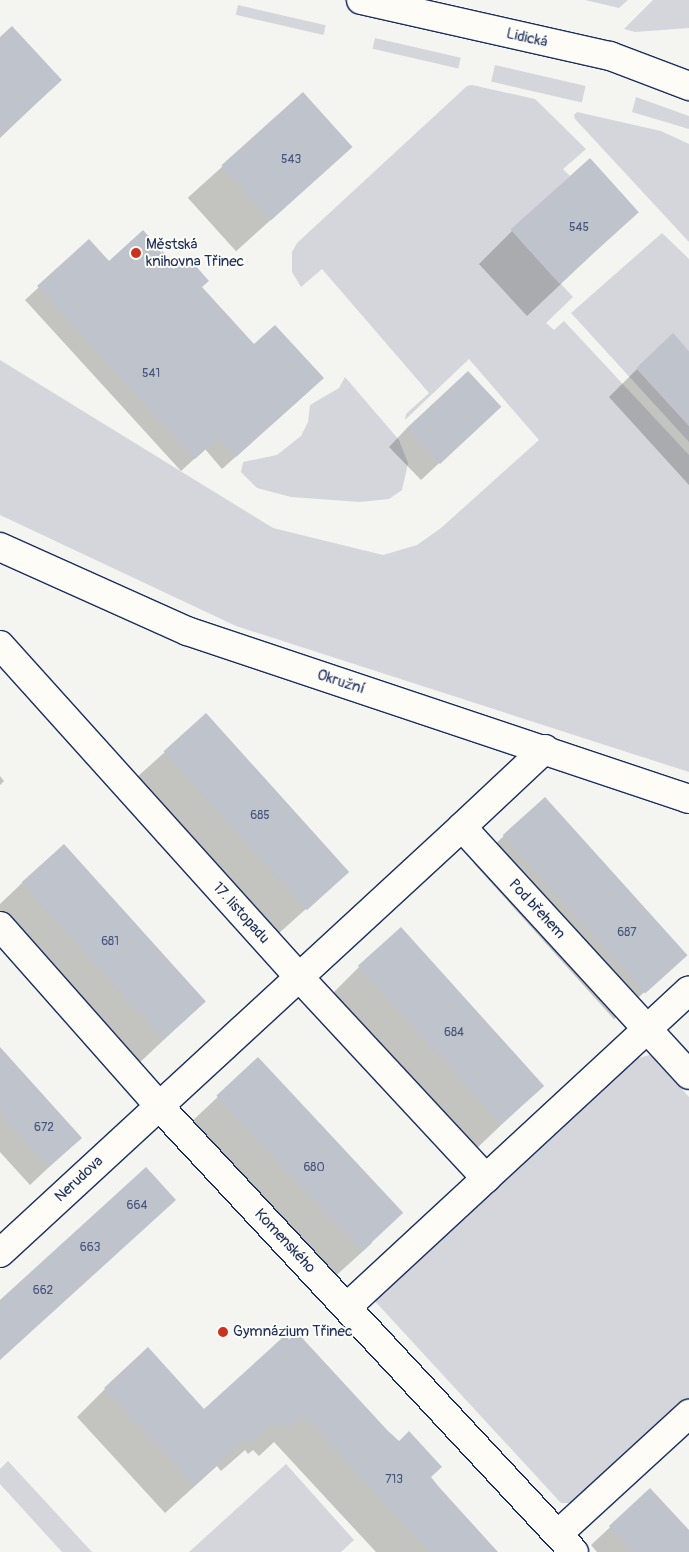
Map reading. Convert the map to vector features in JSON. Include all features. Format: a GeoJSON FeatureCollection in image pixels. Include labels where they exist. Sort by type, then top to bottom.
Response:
{"type":"FeatureCollection","features":[{"type":"Feature","properties":{"kind":"street","name":"Lidická"},"geometry":{"type":"LineString","coordinates":[[361,0],[610,56],[689,86]]}},
{"type":"Feature","properties":{"kind":"street","name":"Okružní"},"geometry":{"type":"LineString","coordinates":[[0,547],[187,631],[545,749],[689,799]]}},
{"type":"Feature","properties":{"kind":"street","name":"17. listopadu"},"geometry":{"type":"LineString","coordinates":[[0,645],[299,977],[486,1178]]}},
{"type":"Feature","properties":{"kind":"street"},"geometry":{"type":"LineString","coordinates":[[462,827],[545,749]]}},
{"type":"Feature","properties":{"kind":"street","name":"Nerudova"},"geometry":{"type":"LineString","coordinates":[[0,1253],[462,827]]}},
{"type":"Feature","properties":{"kind":"street","name":"Pod břehem"},"geometry":{"type":"LineString","coordinates":[[462,827],[689,1075]]}},
{"type":"Feature","properties":{"kind":"street","name":"Komenského"},"geometry":{"type":"LineString","coordinates":[[0,926],[159,1106],[566,1543]]}},
{"type":"Feature","properties":{"kind":"street"},"geometry":{"type":"LineString","coordinates":[[347,1307],[689,990]]}},
{"type":"Feature","properties":{"kind":"street"},"geometry":{"type":"LineString","coordinates":[[566,1543],[689,1414]]}},
{"type":"Feature","properties":{"kind":"shaded area"},"geometry":{"type":"Polygon","coordinates":[[[585,0],[628,0],[619,8],[585,0]]]}},
{"type":"Feature","properties":{"kind":"shaded area"},"geometry":{"type":"Polygon","coordinates":[[[653,0],[689,0],[689,28],[635,32],[624,29],[653,0]]]}},
{"type":"Feature","properties":{"kind":"shaded area"},"geometry":{"type":"Polygon","coordinates":[[[238,5],[326,25],[323,35],[236,15],[238,5]]]}},
{"type":"Feature","properties":{"kind":"shaded area"},"geometry":{"type":"Polygon","coordinates":[[[375,38],[461,58],[458,69],[373,49],[375,38]]]}},
{"type":"Feature","properties":{"kind":"shaded area"},"geometry":{"type":"Polygon","coordinates":[[[495,65],[586,86],[582,102],[491,82],[495,65]]]}},
{"type":"Feature","properties":{"kind":"shaded area"},"geometry":{"type":"Polygon","coordinates":[[[472,85],[535,99],[586,149],[563,169],[570,176],[511,230],[573,297],[546,323],[554,330],[564,321],[689,455],[689,772],[236,626],[0,515],[0,360],[273,528],[383,555],[417,545],[441,528],[539,440],[469,359],[405,420],[406,414],[429,393],[322,269],[301,287],[292,272],[292,252],[297,243],[467,86],[472,85]]]}},
{"type":"Feature","properties":{"kind":"shaded area"},"geometry":{"type":"Polygon","coordinates":[[[636,97],[689,116],[689,129],[632,112],[636,97]]]}},
{"type":"Feature","properties":{"kind":"shaded area"},"geometry":{"type":"Polygon","coordinates":[[[577,112],[661,131],[689,144],[689,242],[575,119],[574,115],[577,112]]]}},
{"type":"Feature","properties":{"kind":"shaded area"},"geometry":{"type":"Polygon","coordinates":[[[662,233],[689,259],[689,351],[673,334],[636,368],[689,426],[689,442],[571,313],[662,233]]]}},
{"type":"Feature","properties":{"kind":"shaded area"},"geometry":{"type":"Polygon","coordinates":[[[345,377],[399,440],[408,463],[402,490],[389,499],[360,502],[291,497],[257,488],[241,472],[243,462],[277,455],[301,436],[308,422],[310,405],[339,388],[345,377]]]}},
{"type":"Feature","properties":{"kind":"shaded area"},"geometry":{"type":"Polygon","coordinates":[[[650,1055],[689,1097],[689,1398],[576,1503],[561,1503],[372,1298],[634,1059],[650,1055]]]}},
{"type":"Feature","properties":{"kind":"shaded area"},"geometry":{"type":"Polygon","coordinates":[[[8,1461],[92,1552],[62,1552],[0,1484],[0,1469],[8,1461]]]}},
{"type":"Feature","properties":{"kind":"shaded area"},"geometry":{"type":"Polygon","coordinates":[[[286,1464],[354,1540],[341,1552],[189,1552],[286,1464]]]}},
{"type":"Feature","properties":{"kind":"building"},"geometry":{"type":"Polygon","coordinates":[[[12,26],[62,80],[0,136],[0,37],[12,26]]]}},
{"type":"Feature","properties":{"kind":"building"},"geometry":{"type":"Polygon","coordinates":[[[303,92],[353,147],[271,221],[221,166],[303,92]]]}},
{"type":"Feature","properties":{"kind":"building"},"geometry":{"type":"Polygon","coordinates":[[[590,158],[639,212],[559,284],[510,230],[590,158]]]}},
{"type":"Feature","properties":{"kind":"building"},"geometry":{"type":"Polygon","coordinates":[[[143,230],[176,266],[187,256],[209,281],[202,287],[254,344],[275,325],[324,378],[236,457],[218,438],[195,459],[37,286],[89,239],[109,261],[143,230]]]}},
{"type":"Feature","properties":{"kind":"building"},"geometry":{"type":"Polygon","coordinates":[[[673,333],[689,351],[689,426],[636,368],[673,333]]]}},
{"type":"Feature","properties":{"kind":"building"},"geometry":{"type":"Polygon","coordinates":[[[468,371],[501,407],[440,464],[407,428],[468,371]]]}},
{"type":"Feature","properties":{"kind":"building"},"geometry":{"type":"Polygon","coordinates":[[[206,713],[349,872],[307,910],[164,751],[206,713]]]}},
{"type":"Feature","properties":{"kind":"building"},"geometry":{"type":"Polygon","coordinates":[[[545,797],[688,955],[645,993],[503,835],[545,797]]]}},
{"type":"Feature","properties":{"kind":"building"},"geometry":{"type":"Polygon","coordinates":[[[64,844],[206,1002],[163,1040],[22,882],[64,844]]]}},
{"type":"Feature","properties":{"kind":"building"},"geometry":{"type":"Polygon","coordinates":[[[401,927],[544,1086],[501,1125],[358,966],[401,927]]]}},
{"type":"Feature","properties":{"kind":"building"},"geometry":{"type":"Polygon","coordinates":[[[0,1047],[82,1138],[49,1167],[0,1114],[0,1047]]]}},
{"type":"Feature","properties":{"kind":"building"},"geometry":{"type":"Polygon","coordinates":[[[258,1057],[403,1213],[362,1252],[216,1096],[258,1057]]]}},
{"type":"Feature","properties":{"kind":"building"},"geometry":{"type":"Polygon","coordinates":[[[146,1167],[176,1200],[0,1360],[0,1300],[146,1167]]]}},
{"type":"Feature","properties":{"kind":"building"},"geometry":{"type":"Polygon","coordinates":[[[293,1328],[388,1431],[399,1441],[409,1431],[442,1467],[431,1477],[498,1552],[430,1552],[303,1415],[288,1429],[282,1422],[277,1427],[273,1423],[250,1444],[246,1438],[194,1486],[104,1388],[148,1347],[204,1409],[293,1328]]]}},
{"type":"Feature","properties":{"kind":"building"},"geometry":{"type":"Polygon","coordinates":[[[650,1488],[689,1530],[689,1552],[632,1552],[609,1526],[650,1488]]]}},
{"type":"Feature","properties":{"kind":"place","name":"Městská knihovna Třinec"},"geometry":{"type":"Point","coordinates":[136,253]}},
{"type":"Feature","properties":{"kind":"place","name":"Gymnázium Třinec"},"geometry":{"type":"Point","coordinates":[223,1332]}}]}
